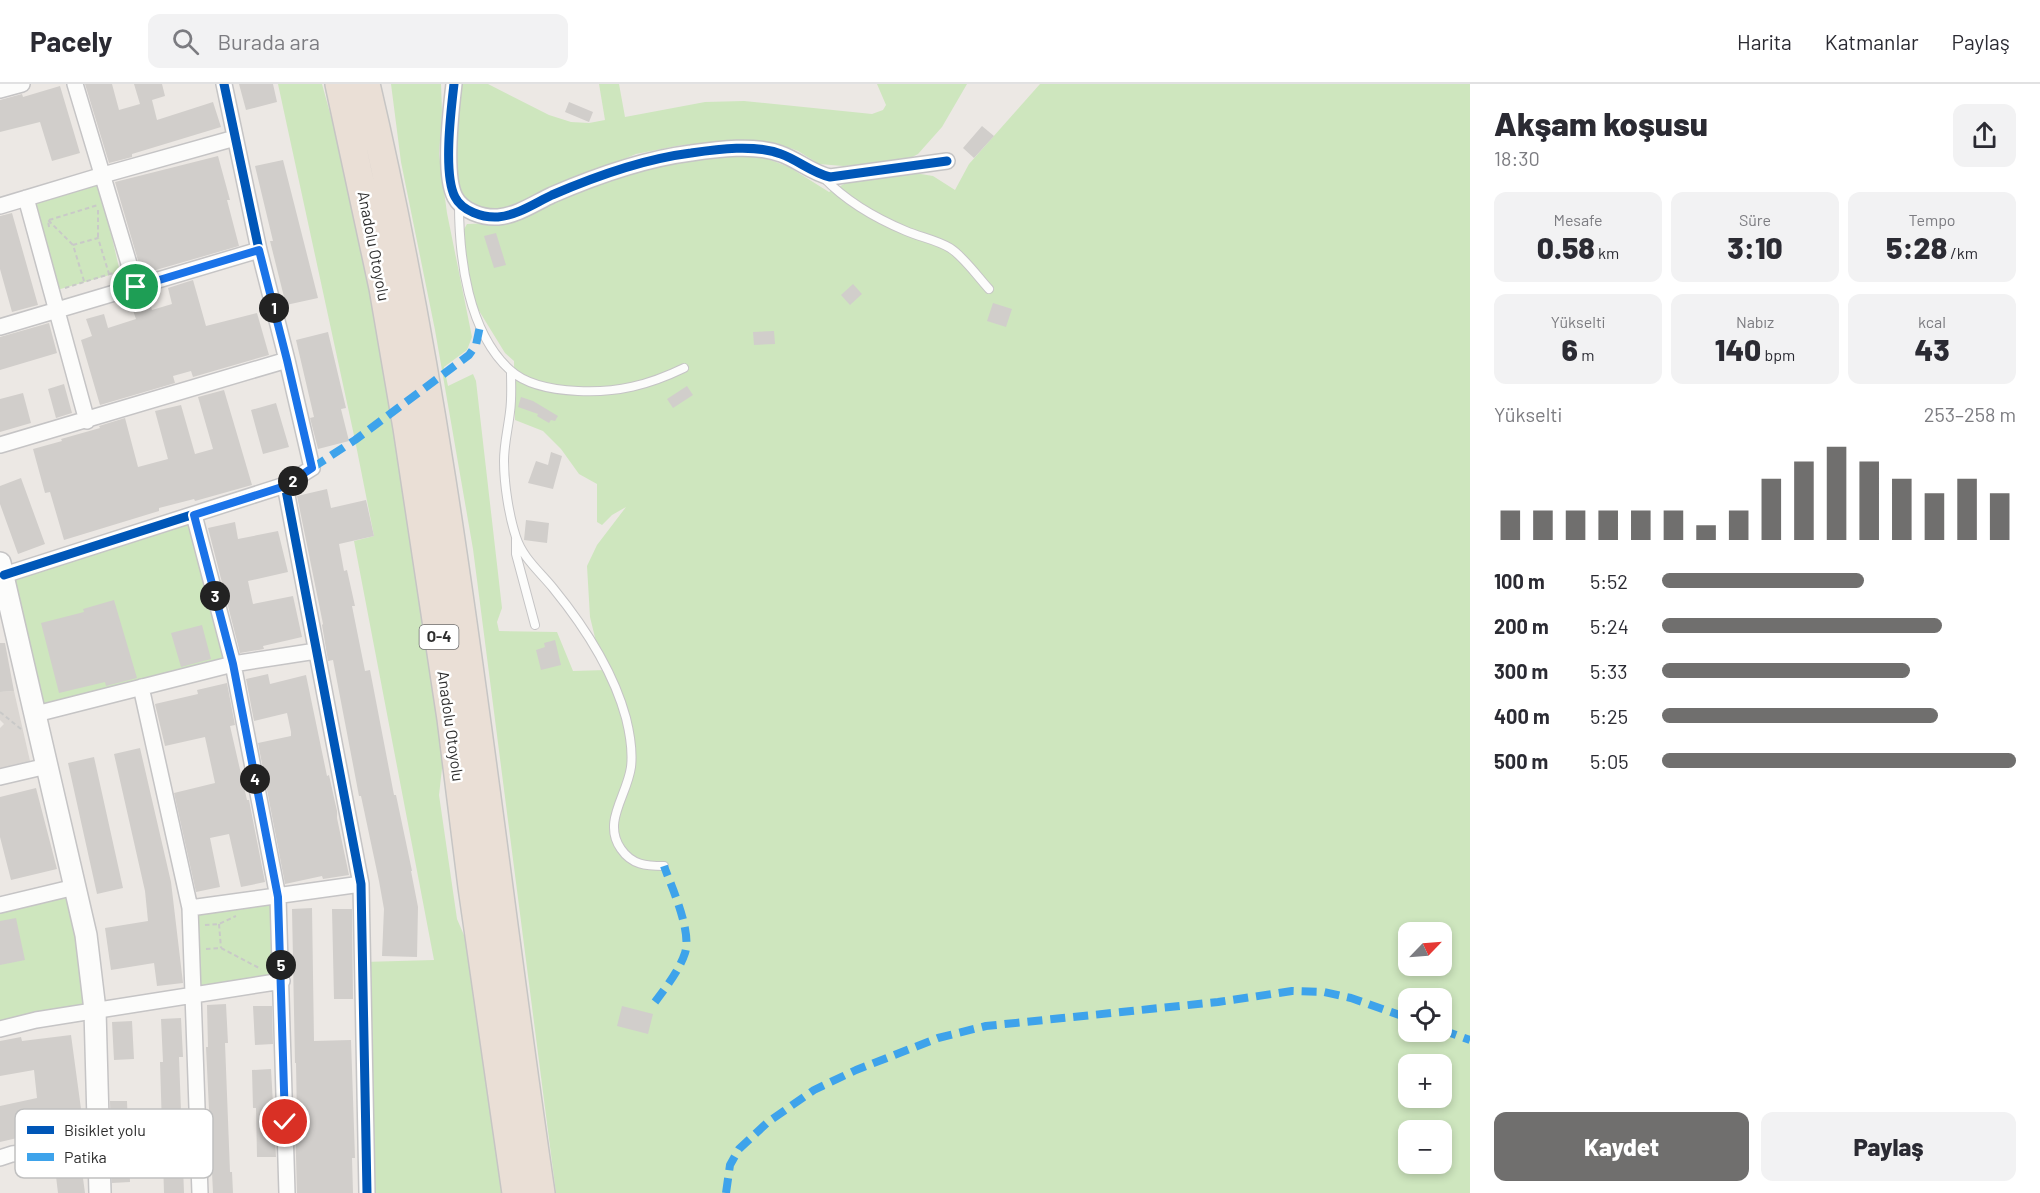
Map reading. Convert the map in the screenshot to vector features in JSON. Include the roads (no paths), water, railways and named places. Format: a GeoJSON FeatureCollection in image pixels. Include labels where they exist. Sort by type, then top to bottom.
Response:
{"type":"FeatureCollection","features":[{"type":"Feature","properties":{"kind":"highway","name":"Anadolu Otoyolu"},"geometry":{"type":"LineString","coordinates":[[339,84],[383,288],[407,428],[451,719],[516,1193]]}},
{"type":"Feature","properties":{"kind":"highway","name":"Anadolu Otoyolu"},"geometry":{"type":"LineString","coordinates":[[366,84],[408,278],[432,413],[541,1193]]}},
{"type":"Feature","properties":{"kind":"main road"},"geometry":{"type":"LineString","coordinates":[[1,572],[87,935],[95,1010],[97,1109]]}},
{"type":"Feature","properties":{"kind":"main road"},"geometry":{"type":"LineString","coordinates":[[99,1178],[100,1193]]}},
{"type":"Feature","properties":{"kind":"street"},"geometry":{"type":"LineString","coordinates":[[0,90],[21,84]]}},
{"type":"Feature","properties":{"kind":"street"},"geometry":{"type":"LineString","coordinates":[[75,84],[136,287]]}},
{"type":"Feature","properties":{"kind":"street"},"geometry":{"type":"LineString","coordinates":[[1,572],[285,486],[312,468],[259,250],[224,84]]}},
{"type":"Feature","properties":{"kind":"street"},"geometry":{"type":"LineString","coordinates":[[454,84],[450,121],[451,184],[459,203],[477,214],[497,217],[507,215],[630,166],[692,153],[760,149],[778,153],[821,175],[830,177],[947,161]]}},
{"type":"Feature","properties":{"kind":"street"},"geometry":{"type":"LineString","coordinates":[[0,206],[236,138]]}},
{"type":"Feature","properties":{"kind":"street"},"geometry":{"type":"LineString","coordinates":[[26,198],[87,421]]}},
{"type":"Feature","properties":{"kind":"street"},"geometry":{"type":"LineString","coordinates":[[0,327],[259,250]]}},
{"type":"Feature","properties":{"kind":"street"},"geometry":{"type":"LineString","coordinates":[[0,445],[287,360]]}},
{"type":"Feature","properties":{"kind":"street"},"geometry":{"type":"LineString","coordinates":[[285,486],[361,884],[367,1193]]}},
{"type":"Feature","properties":{"kind":"street"},"geometry":{"type":"LineString","coordinates":[[194,515],[233,664],[278,897],[286,1193]]}},
{"type":"Feature","properties":{"kind":"street"},"geometry":{"type":"LineString","coordinates":[[37,720],[141,687],[233,664],[316,651]]}},
{"type":"Feature","properties":{"kind":"street"},"geometry":{"type":"LineString","coordinates":[[141,687],[190,908],[197,1109]]}},
{"type":"Feature","properties":{"kind":"street"},"geometry":{"type":"LineString","coordinates":[[0,777],[47,766]]}},
{"type":"Feature","properties":{"kind":"street"},"geometry":{"type":"LineString","coordinates":[[190,908],[361,884]]}},
{"type":"Feature","properties":{"kind":"street"},"geometry":{"type":"LineString","coordinates":[[0,904],[75,887]]}},
{"type":"Feature","properties":{"kind":"street"},"geometry":{"type":"LineString","coordinates":[[0,1029],[36,1020],[194,993],[282,981]]}},
{"type":"Feature","properties":{"kind":"street"},"geometry":{"type":"LineString","coordinates":[[0,1158],[15,1154]]}},
{"type":"Feature","properties":{"kind":"street"},"geometry":{"type":"LineString","coordinates":[[200,1178],[200,1193]]}},
{"type":"Feature","properties":{"kind":"lane"},"geometry":{"type":"LineString","coordinates":[[821,175],[851,203],[904,230],[956,252],[988,289]]}},
{"type":"Feature","properties":{"kind":"lane"},"geometry":{"type":"LineString","coordinates":[[459,203],[459,238],[469,294],[480,326],[492,349],[511,371],[530,382],[558,390],[612,392],[650,383],[684,368]]}},
{"type":"Feature","properties":{"kind":"lane"},"geometry":{"type":"LineString","coordinates":[[511,371],[512,397],[504,462],[505,483],[516,538],[516,554],[535,625]]}},
{"type":"Feature","properties":{"kind":"lane"},"geometry":{"type":"LineString","coordinates":[[516,538],[525,555],[584,629],[614,683],[625,716],[631,743],[631,768],[614,817],[612,830],[617,844],[626,856],[636,863],[647,866],[664,866]]}}]}
